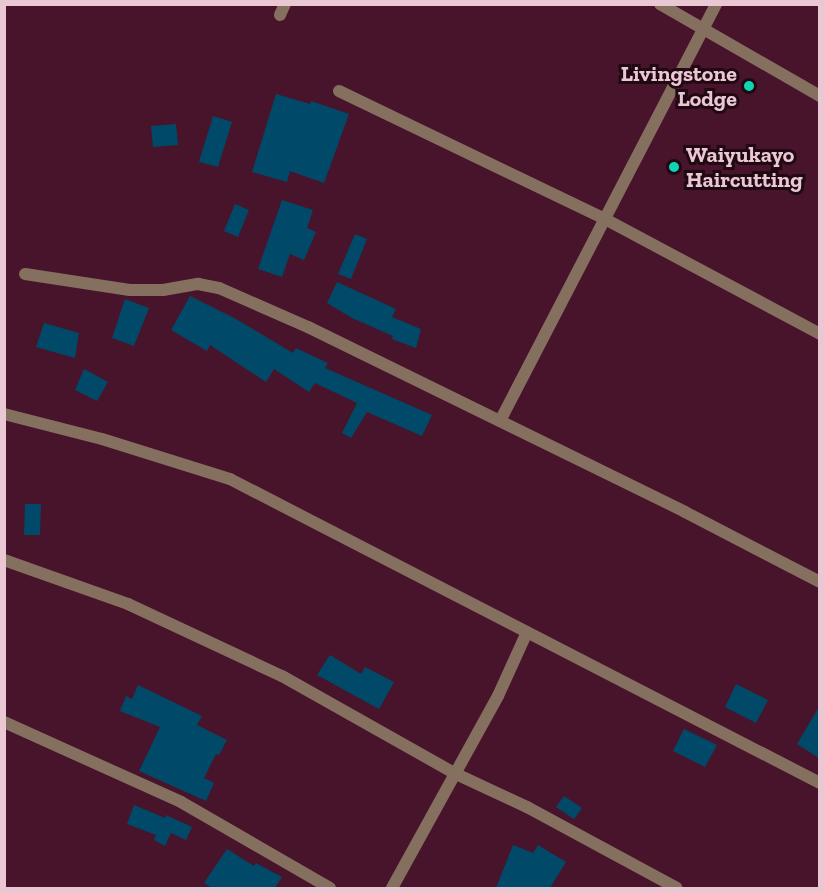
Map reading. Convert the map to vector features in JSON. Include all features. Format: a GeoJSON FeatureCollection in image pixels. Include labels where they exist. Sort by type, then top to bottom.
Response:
{"type":"FeatureCollection","features":[{"type":"Feature","properties":{"kind":"street"},"geometry":{"type":"LineString","coordinates":[[660,4],[819,96]]}},
{"type":"Feature","properties":{"kind":"street"},"geometry":{"type":"LineString","coordinates":[[500,421],[716,4]]}},
{"type":"Feature","properties":{"kind":"street"},"geometry":{"type":"LineString","coordinates":[[339,91],[605,219],[819,334]]}},
{"type":"Feature","properties":{"kind":"street"},"geometry":{"type":"LineString","coordinates":[[25,274],[130,290],[163,290],[198,284],[219,288],[308,327],[500,421],[819,582]]}},
{"type":"Feature","properties":{"kind":"street"},"geometry":{"type":"LineString","coordinates":[[4,414],[92,436],[230,479],[819,783]]}},
{"type":"Feature","properties":{"kind":"street"},"geometry":{"type":"LineString","coordinates":[[4,560],[128,604],[282,676],[453,773],[527,807],[677,888]]}},
{"type":"Feature","properties":{"kind":"street"},"geometry":{"type":"LineString","coordinates":[[392,888],[453,773],[498,696],[528,632]]}},
{"type":"Feature","properties":{"kind":"street"},"geometry":{"type":"LineString","coordinates":[[4,722],[181,802],[330,888]]}},
{"type":"Feature","properties":{"kind":"building"},"geometry":{"type":"Polygon","coordinates":[[[276,94],[310,104],[311,101],[349,114],[324,183],[290,171],[287,182],[252,172],[276,94]]]}},
{"type":"Feature","properties":{"kind":"building"},"geometry":{"type":"Polygon","coordinates":[[[213,116],[232,122],[218,167],[199,162],[213,116]]]}},
{"type":"Feature","properties":{"kind":"building"},"geometry":{"type":"Polygon","coordinates":[[[176,124],[178,145],[153,147],[151,126],[176,124]]]}},
{"type":"Feature","properties":{"kind":"building"},"geometry":{"type":"Polygon","coordinates":[[[282,200],[313,210],[307,228],[316,232],[304,260],[290,254],[282,277],[258,269],[282,200]]]}},
{"type":"Feature","properties":{"kind":"building"},"geometry":{"type":"Polygon","coordinates":[[[235,204],[249,210],[238,237],[224,231],[235,204]]]}},
{"type":"Feature","properties":{"kind":"building"},"geometry":{"type":"Polygon","coordinates":[[[355,234],[367,239],[351,279],[338,274],[355,234]]]}},
{"type":"Feature","properties":{"kind":"building"},"geometry":{"type":"Polygon","coordinates":[[[337,282],[396,309],[392,317],[421,329],[416,348],[392,339],[393,336],[352,318],[327,303],[337,282]]]}},
{"type":"Feature","properties":{"kind":"building"},"geometry":{"type":"Polygon","coordinates":[[[190,296],[236,319],[293,353],[296,348],[328,363],[325,368],[432,415],[422,436],[367,412],[351,438],[342,433],[357,403],[315,383],[309,392],[274,369],[266,382],[210,345],[207,351],[171,330],[190,296]]]}},
{"type":"Feature","properties":{"kind":"building"},"geometry":{"type":"Polygon","coordinates":[[[125,299],[149,308],[134,346],[112,338],[125,299]]]}},
{"type":"Feature","properties":{"kind":"building"},"geometry":{"type":"Polygon","coordinates":[[[44,323],[79,333],[75,358],[36,347],[44,323]]]}},
{"type":"Feature","properties":{"kind":"building"},"geometry":{"type":"Polygon","coordinates":[[[84,369],[108,382],[97,401],[75,390],[84,369]]]}},
{"type":"Feature","properties":{"kind":"building"},"geometry":{"type":"Polygon","coordinates":[[[25,504],[41,504],[40,535],[24,535],[25,504]]]}},
{"type":"Feature","properties":{"kind":"building"},"geometry":{"type":"Polygon","coordinates":[[[330,655],[361,674],[365,667],[394,682],[379,709],[317,675],[330,655]]]}},
{"type":"Feature","properties":{"kind":"building"},"geometry":{"type":"Polygon","coordinates":[[[736,684],[768,700],[756,723],[725,707],[736,684]]]}},
{"type":"Feature","properties":{"kind":"building"},"geometry":{"type":"Polygon","coordinates":[[[138,685],[202,716],[197,725],[227,740],[219,755],[216,754],[204,778],[214,783],[206,801],[139,771],[160,727],[120,711],[126,696],[132,699],[138,685]]]}},
{"type":"Feature","properties":{"kind":"building"},"geometry":{"type":"Polygon","coordinates":[[[819,707],[819,758],[797,744],[819,707]]]}},
{"type":"Feature","properties":{"kind":"building"},"geometry":{"type":"Polygon","coordinates":[[[684,729],[717,745],[705,767],[673,751],[684,729]]]}},
{"type":"Feature","properties":{"kind":"building"},"geometry":{"type":"Polygon","coordinates":[[[564,796],[582,808],[574,819],[556,807],[564,796]]]}},
{"type":"Feature","properties":{"kind":"building"},"geometry":{"type":"Polygon","coordinates":[[[134,805],[165,818],[166,815],[192,827],[186,840],[171,833],[165,846],[154,840],[156,835],[127,824],[134,805]]]}},
{"type":"Feature","properties":{"kind":"building"},"geometry":{"type":"Polygon","coordinates":[[[513,845],[533,853],[538,845],[566,862],[550,888],[496,888],[513,845]]]}},
{"type":"Feature","properties":{"kind":"building"},"geometry":{"type":"Polygon","coordinates":[[[227,849],[254,866],[256,863],[282,877],[275,888],[212,888],[204,883],[227,849]]]}},
{"type":"Feature","properties":{"kind":"place","name":"Livingstone Lodge"},"geometry":{"type":"Point","coordinates":[749,86]}},
{"type":"Feature","properties":{"kind":"place","name":"Waiyukayo Haircutting"},"geometry":{"type":"Point","coordinates":[674,167]}}]}
